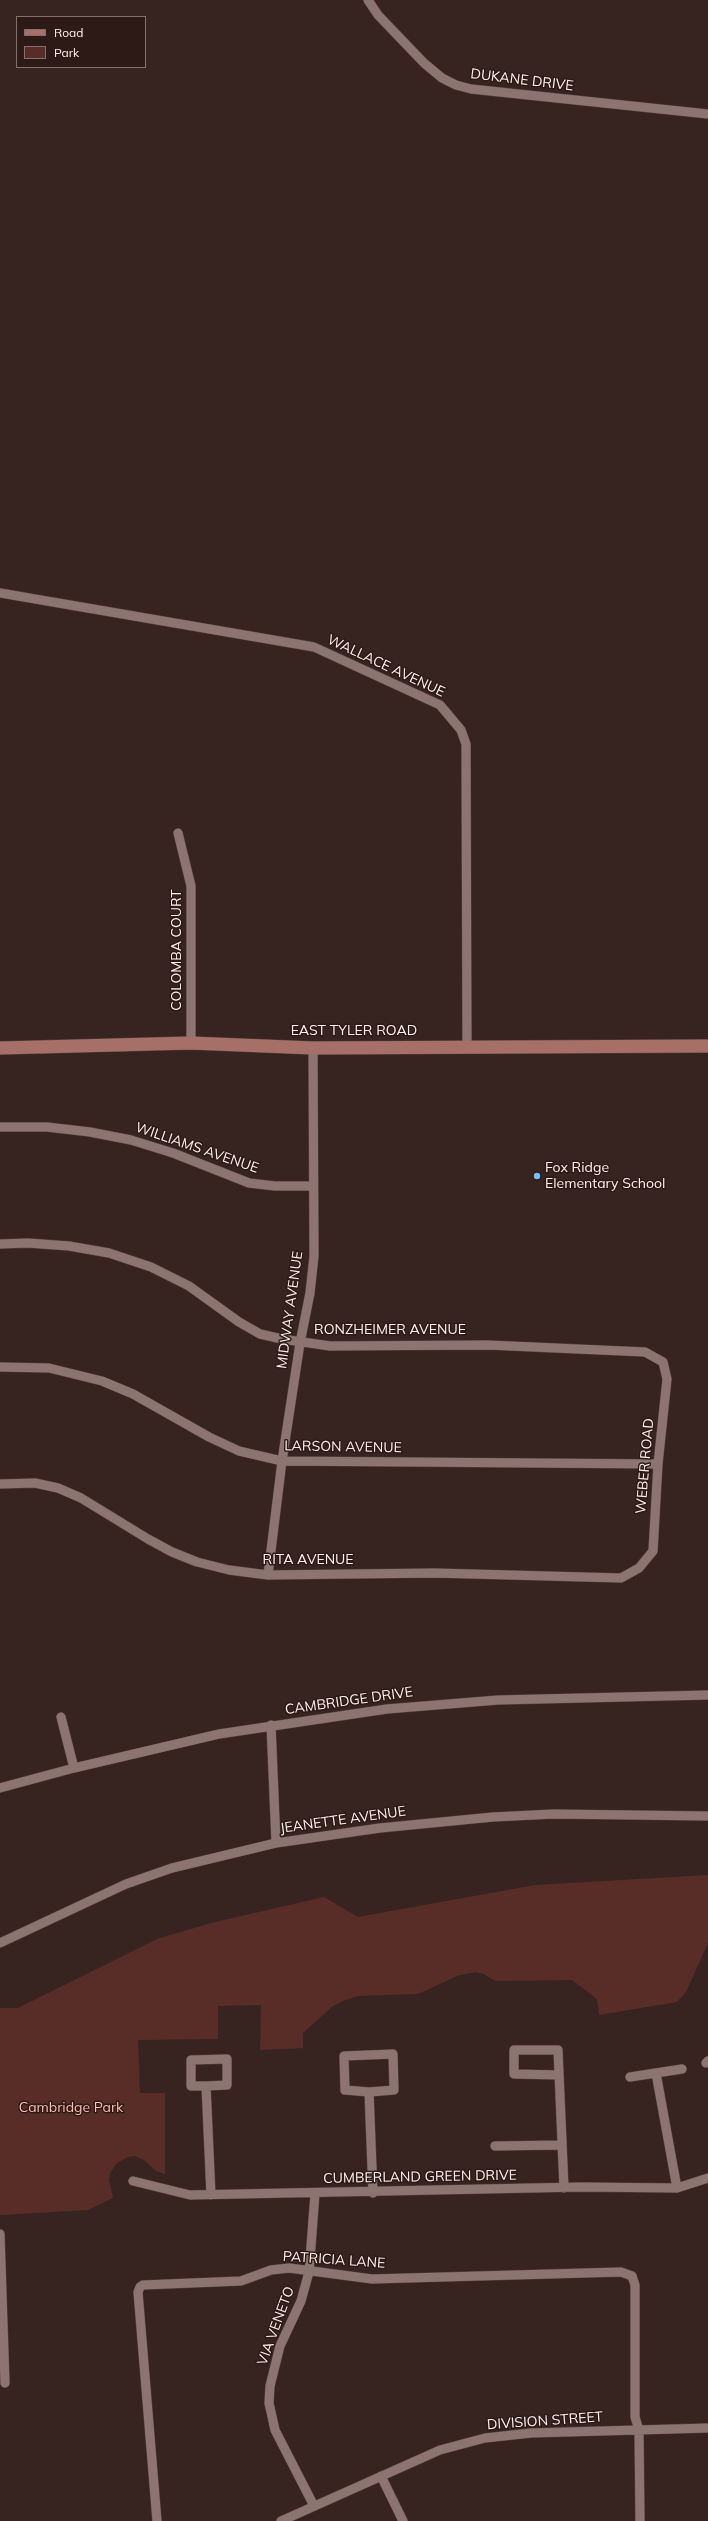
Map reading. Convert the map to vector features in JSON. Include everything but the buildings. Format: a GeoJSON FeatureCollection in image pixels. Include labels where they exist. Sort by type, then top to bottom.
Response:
{"type":"FeatureCollection","features":[{"type":"Feature","properties":{"kind":"street","name":"DUKANE DRIVE"},"geometry":{"type":"LineString","coordinates":[[368,0],[378,15],[424,63],[442,78],[456,85],[471,90],[708,114]]}},
{"type":"Feature","properties":{"kind":"street","name":"WALLACE AVENUE"},"geometry":{"type":"LineString","coordinates":[[0,593],[314,647],[440,705],[461,730],[466,744],[467,1047]]}},
{"type":"Feature","properties":{"kind":"street","name":"COLOMBA COURT"},"geometry":{"type":"LineString","coordinates":[[178,833],[191,886],[191,1043]]}},
{"type":"Feature","properties":{"kind":"street","name":"EAST TYLER ROAD"},"geometry":{"type":"LineString","coordinates":[[0,1048],[191,1043],[313,1048],[708,1046]]}},
{"type":"Feature","properties":{"kind":"street","name":"MIDWAY AVENUE"},"geometry":{"type":"LineString","coordinates":[[268,1575],[282,1461],[300,1343],[310,1293],[314,1256],[313,1048]]}},
{"type":"Feature","properties":{"kind":"street","name":"WILLIAMS AVENUE"},"geometry":{"type":"LineString","coordinates":[[0,1127],[47,1127],[90,1132],[131,1140],[173,1153],[249,1183],[275,1186],[313,1186]]}},
{"type":"Feature","properties":{"kind":"street","name":"RONZHEIMER AVENUE"},"geometry":{"type":"LineString","coordinates":[[0,1244],[28,1243],[69,1246],[109,1253],[151,1268],[188,1286],[239,1322],[260,1334],[300,1343],[330,1346],[488,1345],[535,1347],[645,1352],[657,1359]]}},
{"type":"Feature","properties":{"kind":"street","name":"WEBER ROAD"},"geometry":{"type":"LineString","coordinates":[[634,1571],[639,1568],[653,1551],[658,1464],[667,1379],[663,1362],[657,1359]]}},
{"type":"Feature","properties":{"kind":"street","name":"LARSON AVENUE"},"geometry":{"type":"LineString","coordinates":[[0,1367],[49,1368],[102,1381],[133,1394],[209,1438],[239,1451],[282,1461],[658,1464]]}},
{"type":"Feature","properties":{"kind":"street","name":"RITA AVENUE"},"geometry":{"type":"LineString","coordinates":[[0,1484],[35,1483],[58,1488],[81,1498],[148,1539],[197,1562],[229,1570],[268,1575],[435,1573],[621,1578],[634,1571]]}},
{"type":"Feature","properties":{"kind":"street","name":"CAMBRIDGE DRIVE"},"geometry":{"type":"LineString","coordinates":[[0,1788],[185,1741],[271,1725],[440,1703],[561,1698],[708,1695]]}},
{"type":"Feature","properties":{"kind":"street"},"geometry":{"type":"LineString","coordinates":[[61,1717],[74,1768]]}},
{"type":"Feature","properties":{"kind":"street"},"geometry":{"type":"LineString","coordinates":[[271,1725],[276,1843]]}},
{"type":"Feature","properties":{"kind":"street","name":"JEANETTE AVENUE"},"geometry":{"type":"LineString","coordinates":[[0,1943],[126,1884],[172,1868],[276,1843],[380,1828],[493,1817],[554,1814],[708,1816]]}},
{"type":"Feature","properties":{"kind":"street"},"geometry":{"type":"LineString","coordinates":[[559,2075],[514,2074],[514,2050],[558,2050],[564,2188]]}},
{"type":"Feature","properties":{"kind":"street"},"geometry":{"type":"LineString","coordinates":[[394,2054],[394,2090],[369,2092],[345,2090],[344,2056],[394,2054]]}},
{"type":"Feature","properties":{"kind":"street"},"geometry":{"type":"LineString","coordinates":[[227,2059],[227,2085],[206,2086],[191,2086],[191,2060],[227,2059]]}},
{"type":"Feature","properties":{"kind":"street"},"geometry":{"type":"LineString","coordinates":[[630,2077],[682,2069]]}},
{"type":"Feature","properties":{"kind":"street"},"geometry":{"type":"LineString","coordinates":[[656,2073],[677,2188]]}},
{"type":"Feature","properties":{"kind":"street"},"geometry":{"type":"LineString","coordinates":[[206,2086],[211,2195]]}},
{"type":"Feature","properties":{"kind":"street"},"geometry":{"type":"LineString","coordinates":[[369,2092],[374,2192]]}},
{"type":"Feature","properties":{"kind":"street"},"geometry":{"type":"LineString","coordinates":[[495,2146],[562,2146]]}},
{"type":"Feature","properties":{"kind":"street","name":"CUMBERLAND GREEN DRIVE"},"geometry":{"type":"LineString","coordinates":[[134,2180],[190,2195],[211,2195],[564,2188],[677,2188],[708,2178]]}},
{"type":"Feature","properties":{"kind":"street","name":"VIA VENETO"},"geometry":{"type":"LineString","coordinates":[[314,2506],[275,2430],[269,2403],[270,2386],[280,2346],[301,2301],[309,2272],[315,2194]]}},
{"type":"Feature","properties":{"kind":"street"},"geometry":{"type":"LineString","coordinates":[[0,2234],[5,2383]]}},
{"type":"Feature","properties":{"kind":"street","name":"PATRICIA LANE"},"geometry":{"type":"LineString","coordinates":[[157,2521],[138,2292],[140,2287],[143,2285],[241,2281],[271,2270],[289,2268],[309,2272],[372,2278],[621,2272],[632,2276],[635,2285],[636,2417],[639,2430]]}},
{"type":"Feature","properties":{"kind":"street","name":"DIVISION STREET"},"geometry":{"type":"LineString","coordinates":[[281,2521],[440,2450],[485,2438],[531,2433],[708,2428]]}},
{"type":"Feature","properties":{"kind":"street"},"geometry":{"type":"LineString","coordinates":[[639,2430],[640,2521]]}},
{"type":"Feature","properties":{"kind":"street"},"geometry":{"type":"LineString","coordinates":[[381,2476],[403,2521]]}},
{"type":"Feature","properties":{"kind":"green space","name":"Cambridge Park"},"geometry":{"type":"Polygon","coordinates":[[[708,1875],[708,1943],[686,1992],[677,2002],[599,2015],[597,1999],[572,1980],[495,1981],[484,1974],[475,1972],[457,1976],[418,1994],[358,1996],[343,2001],[333,2006],[303,2033],[303,2048],[260,2050],[261,2005],[218,2006],[218,2039],[138,2040],[140,2093],[165,2093],[165,2174],[156,2171],[144,2160],[135,2156],[128,2157],[117,2163],[110,2173],[109,2180],[113,2198],[88,2210],[0,2215],[0,2008],[18,2008],[157,1939],[211,1923],[324,1897],[358,1917],[535,1885],[708,1875]]]}},
{"type":"Feature","properties":{"kind":"place","name":"Fox Ridge Elementary School"},"geometry":{"type":"Point","coordinates":[537,1176]}}]}
